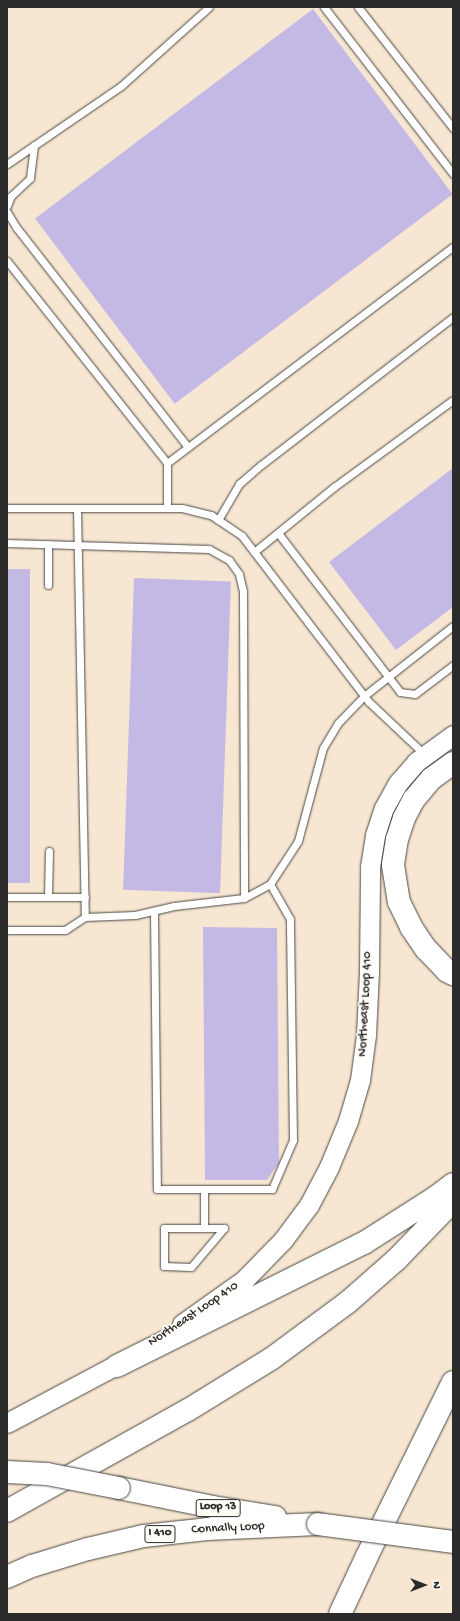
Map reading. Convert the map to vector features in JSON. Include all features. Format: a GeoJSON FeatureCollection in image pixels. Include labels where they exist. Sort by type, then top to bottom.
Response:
{"type":"FeatureCollection","features":[{"type":"Feature","properties":{"kind":"highway"},"geometry":{"type":"LineString","coordinates":[[453,763],[432,778],[414,799],[404,818],[397,839],[393,865],[399,902],[411,927],[426,949],[447,971],[453,974]]}},
{"type":"Feature","properties":{"kind":"highway"},"geometry":{"type":"LineString","coordinates":[[117,1366],[364,1243],[436,1197],[453,1184]]}},
{"type":"Feature","properties":{"kind":"highway"},"geometry":{"type":"LineString","coordinates":[[7,1511],[188,1410],[271,1359],[347,1303],[397,1259],[453,1201]]}},
{"type":"Feature","properties":{"kind":"highway"},"geometry":{"type":"LineString","coordinates":[[340,1614],[453,1382]]}},
{"type":"Feature","properties":{"kind":"highway","name":"Loop 13"},"geometry":{"type":"LineString","coordinates":[[7,1472],[47,1474],[213,1507],[318,1524]]}},
{"type":"Feature","properties":{"kind":"highway","name":"Connally Loop"},"geometry":{"type":"LineString","coordinates":[[7,1576],[32,1566],[88,1549],[144,1536],[207,1529],[318,1524],[453,1542]]}},
{"type":"Feature","properties":{"kind":"highway"},"geometry":{"type":"LineString","coordinates":[[329,1614],[367,1556]]}},
{"type":"Feature","properties":{"kind":"main road","name":"Northeast Loop 410"},"geometry":{"type":"LineString","coordinates":[[7,1423],[117,1366],[203,1311],[244,1280],[283,1240],[310,1205],[329,1167],[348,1122],[358,1087],[366,1035],[369,970],[370,867],[375,835],[384,808],[398,783],[416,762],[453,735]]}},
{"type":"Feature","properties":{"kind":"lane"},"geometry":{"type":"LineString","coordinates":[[7,164],[121,86],[209,7]]}},
{"type":"Feature","properties":{"kind":"lane"},"geometry":{"type":"LineString","coordinates":[[324,7],[453,174]]}},
{"type":"Feature","properties":{"kind":"lane"},"geometry":{"type":"LineString","coordinates":[[358,7],[453,128]]}},
{"type":"Feature","properties":{"kind":"lane"},"geometry":{"type":"LineString","coordinates":[[7,206],[11,196],[30,178],[34,145]]}},
{"type":"Feature","properties":{"kind":"lane"},"geometry":{"type":"LineString","coordinates":[[7,212],[16,227],[188,447]]}},
{"type":"Feature","properties":{"kind":"lane"},"geometry":{"type":"LineString","coordinates":[[167,463],[453,246]]}},
{"type":"Feature","properties":{"kind":"lane"},"geometry":{"type":"LineString","coordinates":[[7,261],[167,463],[167,508]]}},
{"type":"Feature","properties":{"kind":"lane"},"geometry":{"type":"LineString","coordinates":[[218,520],[239,484],[261,465],[453,317]]}},
{"type":"Feature","properties":{"kind":"lane"},"geometry":{"type":"LineString","coordinates":[[254,552],[334,487],[453,400]]}},
{"type":"Feature","properties":{"kind":"lane"},"geometry":{"type":"LineString","coordinates":[[7,508],[182,508],[211,515],[242,536],[364,696],[425,755]]}},
{"type":"Feature","properties":{"kind":"lane"},"geometry":{"type":"LineString","coordinates":[[77,508],[85,917]]}},
{"type":"Feature","properties":{"kind":"lane"},"geometry":{"type":"LineString","coordinates":[[278,533],[400,692],[415,694],[453,665]]}},
{"type":"Feature","properties":{"kind":"lane"},"geometry":{"type":"LineString","coordinates":[[7,543],[209,550],[229,560],[239,574],[243,591],[244,898]]}},
{"type":"Feature","properties":{"kind":"lane"},"geometry":{"type":"LineString","coordinates":[[48,544],[48,585]]}},
{"type":"Feature","properties":{"kind":"lane"},"geometry":{"type":"LineString","coordinates":[[7,930],[65,930],[85,917],[134,915],[174,906],[244,898],[270,884],[298,841],[323,748],[338,723],[364,696],[453,626]]}},
{"type":"Feature","properties":{"kind":"lane"},"geometry":{"type":"LineString","coordinates":[[48,897],[49,851]]}},
{"type":"Feature","properties":{"kind":"lane"},"geometry":{"type":"LineString","coordinates":[[154,911],[157,1189],[204,1190],[272,1188],[293,1140],[290,919],[270,884]]}},
{"type":"Feature","properties":{"kind":"lane"},"geometry":{"type":"LineString","coordinates":[[7,897],[85,897]]}},
{"type":"Feature","properties":{"kind":"lane"},"geometry":{"type":"LineString","coordinates":[[204,1190],[204,1228]]}},
{"type":"Feature","properties":{"kind":"lane"},"geometry":{"type":"LineString","coordinates":[[164,1228],[204,1228],[224,1228],[191,1267],[164,1266],[164,1228]]}},
{"type":"Feature","properties":{"kind":"building"},"geometry":{"type":"Polygon","coordinates":[[[313,9],[453,194],[175,404],[35,218],[313,9]]]}},
{"type":"Feature","properties":{"kind":"building"},"geometry":{"type":"Polygon","coordinates":[[[453,468],[453,607],[396,650],[329,562],[453,468]]]}},
{"type":"Feature","properties":{"kind":"building"},"geometry":{"type":"Polygon","coordinates":[[[7,569],[30,569],[30,883],[7,883],[7,569]]]}},
{"type":"Feature","properties":{"kind":"building"},"geometry":{"type":"Polygon","coordinates":[[[134,578],[231,581],[220,893],[123,890],[134,578]]]}},
{"type":"Feature","properties":{"kind":"building"},"geometry":{"type":"Polygon","coordinates":[[[203,927],[277,928],[279,1163],[267,1180],[205,1180],[203,927]]]}}]}
